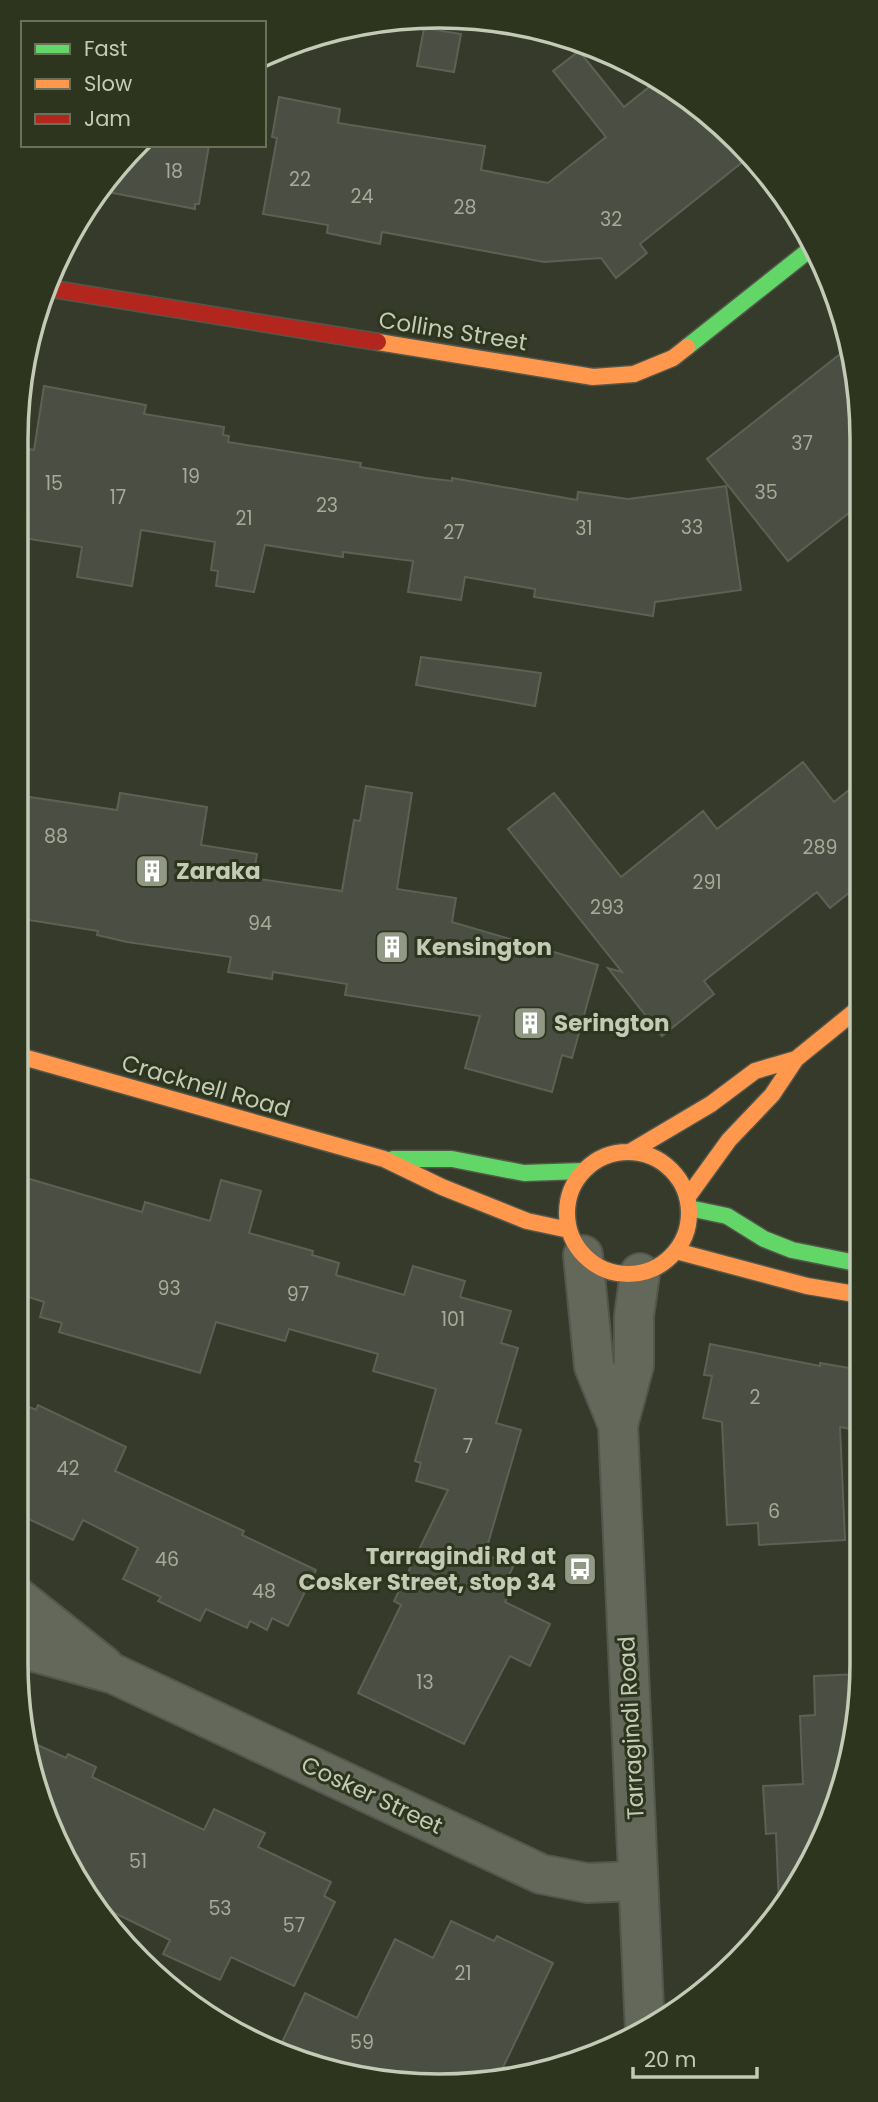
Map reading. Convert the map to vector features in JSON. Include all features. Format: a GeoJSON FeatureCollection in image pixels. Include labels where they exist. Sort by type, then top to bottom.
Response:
{"type":"FeatureCollection","features":[{"type":"Feature","properties":{"kind":"street","name":"Collins Street"},"geometry":{"type":"LineString","coordinates":[[56,290],[579,375],[611,376],[634,374],[673,358],[806,253]]}},
{"type":"Feature","properties":{"kind":"street"},"geometry":{"type":"LineString","coordinates":[[688,1203],[679,1180],[666,1165],[649,1155],[629,1152],[612,1153],[583,1171],[571,1188],[567,1209],[576,1242],[600,1267],[620,1273],[640,1273],[660,1265],[676,1251],[684,1238],[688,1203],[729,1140],[772,1095],[796,1059],[850,1015]]}},
{"type":"Feature","properties":{"kind":"street","name":"Cracknell Road"},"geometry":{"type":"LineString","coordinates":[[28,1058],[384,1160],[576,1242]]}},
{"type":"Feature","properties":{"kind":"street"},"geometry":{"type":"LineString","coordinates":[[629,1152],[711,1104],[755,1071],[796,1059]]}},
{"type":"Feature","properties":{"kind":"street","name":"Cracknell Road"},"geometry":{"type":"LineString","coordinates":[[384,1160],[452,1159],[524,1173],[583,1171]]}},
{"type":"Feature","properties":{"kind":"street"},"geometry":{"type":"LineString","coordinates":[[688,1203],[727,1216],[764,1239],[792,1250],[850,1262]]}},
{"type":"Feature","properties":{"kind":"street","name":"Tarragindi Road"},"geometry":{"type":"LineString","coordinates":[[576,1242],[594,1366],[618,1425]]}},
{"type":"Feature","properties":{"kind":"street"},"geometry":{"type":"LineString","coordinates":[[676,1251],[807,1286],[850,1293]]}},
{"type":"Feature","properties":{"kind":"street","name":"Tarragindi Road"},"geometry":{"type":"LineString","coordinates":[[640,1273],[634,1316],[634,1365],[618,1425],[644,2019]]}},
{"type":"Feature","properties":{"kind":"street","name":"Cosker Street"},"geometry":{"type":"LineString","coordinates":[[28,1606],[114,1674]]}},
{"type":"Feature","properties":{"kind":"street","name":"Cosker Street"},"geometry":{"type":"LineString","coordinates":[[28,1650],[114,1674],[541,1874],[587,1882],[638,1881]]}},
{"type":"Feature","properties":{"kind":"building"},"geometry":{"type":"Polygon","coordinates":[[[424,29],[461,34],[454,72],[417,66],[424,29]]]}},
{"type":"Feature","properties":{"kind":"building"},"geometry":{"type":"Polygon","coordinates":[[[577,52],[581,54],[624,107],[650,86],[710,130],[743,162],[640,244],[647,253],[616,278],[601,258],[544,262],[382,232],[380,244],[327,233],[328,225],[263,214],[277,138],[272,137],[279,97],[340,109],[338,123],[485,146],[481,170],[548,183],[606,137],[553,71],[577,52]]]}},
{"type":"Feature","properties":{"kind":"building"},"geometry":{"type":"Polygon","coordinates":[[[149,147],[209,147],[199,204],[195,204],[195,209],[110,192],[149,147]]]}},
{"type":"Feature","properties":{"kind":"building"},"geometry":{"type":"Polygon","coordinates":[[[841,354],[849,412],[850,512],[788,561],[707,459],[841,354]]]}},
{"type":"Feature","properties":{"kind":"building"},"geometry":{"type":"Polygon","coordinates":[[[44,386],[146,405],[144,414],[224,427],[223,435],[229,436],[228,442],[361,463],[360,467],[426,478],[452,481],[452,478],[577,500],[578,492],[628,499],[726,486],[741,590],[655,602],[653,616],[534,597],[535,589],[465,577],[461,600],[408,592],[413,561],[343,552],[343,557],[265,545],[254,592],[216,586],[218,571],[211,570],[215,542],[141,530],[132,586],[77,577],[82,547],[28,539],[28,456],[29,449],[34,450],[44,386]]]}},
{"type":"Feature","properties":{"kind":"building"},"geometry":{"type":"Polygon","coordinates":[[[421,657],[541,673],[535,706],[416,685],[421,657]]]}},
{"type":"Feature","properties":{"kind":"building"},"geometry":{"type":"Polygon","coordinates":[[[803,762],[834,802],[850,789],[850,892],[830,908],[817,892],[704,981],[714,994],[662,1036],[608,968],[622,972],[508,829],[554,793],[621,877],[703,811],[717,829],[803,762]]]}},
{"type":"Feature","properties":{"kind":"building"},"geometry":{"type":"Polygon","coordinates":[[[366,786],[412,793],[397,889],[456,898],[452,922],[598,965],[572,1058],[562,1055],[552,1092],[465,1068],[480,1016],[345,995],[347,984],[273,972],[272,979],[228,972],[231,957],[127,942],[97,935],[98,931],[28,920],[28,797],[117,810],[120,793],[207,807],[201,845],[257,854],[253,878],[342,891],[354,820],[360,821],[366,786]]]}},
{"type":"Feature","properties":{"kind":"building"},"geometry":{"type":"Polygon","coordinates":[[[28,1179],[142,1212],[145,1202],[210,1221],[221,1180],[261,1191],[249,1233],[313,1251],[312,1255],[339,1263],[336,1275],[404,1295],[413,1266],[465,1281],[460,1297],[511,1311],[501,1343],[518,1348],[496,1423],[521,1430],[485,1554],[513,1567],[509,1575],[516,1578],[505,1602],[550,1624],[530,1666],[510,1656],[464,1744],[358,1693],[401,1605],[394,1601],[448,1490],[416,1481],[421,1463],[415,1461],[436,1389],[373,1371],[378,1354],[289,1329],[285,1341],[216,1322],[200,1373],[59,1332],[62,1323],[40,1317],[44,1302],[28,1297],[28,1179]]]}},
{"type":"Feature","properties":{"kind":"building"},"geometry":{"type":"Polygon","coordinates":[[[710,1344],[820,1366],[820,1363],[850,1368],[850,1429],[840,1427],[845,1540],[759,1545],[758,1523],[727,1525],[722,1422],[703,1418],[712,1376],[704,1375],[710,1344]]]}},
{"type":"Feature","properties":{"kind":"building"},"geometry":{"type":"Polygon","coordinates":[[[38,1405],[126,1447],[115,1471],[244,1531],[242,1535],[316,1570],[288,1626],[272,1618],[267,1630],[250,1621],[247,1628],[206,1609],[200,1621],[158,1601],[161,1597],[123,1579],[138,1548],[83,1520],[73,1540],[28,1519],[28,1406],[36,1410],[38,1405]]]}},
{"type":"Feature","properties":{"kind":"building"},"geometry":{"type":"Polygon","coordinates":[[[850,1674],[842,1743],[819,1820],[808,1845],[779,1894],[776,1833],[766,1834],[763,1786],[803,1784],[800,1716],[815,1715],[814,1676],[850,1674]]]}},
{"type":"Feature","properties":{"kind":"building"},"geometry":{"type":"Polygon","coordinates":[[[36,1744],[66,1758],[68,1754],[96,1767],[92,1777],[204,1830],[214,1809],[265,1833],[258,1847],[331,1882],[324,1896],[335,1902],[294,1986],[231,1957],[220,1980],[163,1954],[170,1940],[112,1912],[97,1891],[59,1820],[36,1744]]]}},
{"type":"Feature","properties":{"kind":"building"},"geometry":{"type":"Polygon","coordinates":[[[451,1921],[494,1941],[497,1936],[553,1963],[502,2069],[439,2074],[385,2070],[333,2060],[282,2043],[305,1993],[357,2018],[395,1939],[433,1958],[451,1921]]]}},
{"type":"Feature","properties":{"kind":"traffic: fast"},"geometry":{"type":"LineString","coordinates":[[687,347],[806,253]]}},
{"type":"Feature","properties":{"kind":"traffic: fast"},"geometry":{"type":"LineString","coordinates":[[393,1159],[452,1159],[524,1173],[583,1171]]}},
{"type":"Feature","properties":{"kind":"traffic: fast"},"geometry":{"type":"LineString","coordinates":[[689,1208],[727,1216],[764,1239],[792,1250],[850,1262]]}},
{"type":"Feature","properties":{"kind":"traffic: slow"},"geometry":{"type":"LineString","coordinates":[[378,342],[593,377],[634,374],[673,358],[687,347]]}},
{"type":"Feature","properties":{"kind":"traffic: slow"},"geometry":{"type":"LineString","coordinates":[[687,1198],[729,1140],[772,1095],[796,1059],[850,1015]]}},
{"type":"Feature","properties":{"kind":"traffic: slow"},"geometry":{"type":"LineString","coordinates":[[28,1058],[384,1159],[442,1187],[527,1221],[569,1230]]}},
{"type":"Feature","properties":{"kind":"traffic: slow"},"geometry":{"type":"LineString","coordinates":[[630,1152],[711,1104],[755,1071],[796,1059]]}},
{"type":"Feature","properties":{"kind":"traffic: slow"},"geometry":{"type":"LineString","coordinates":[[628,1152],[651,1157],[671,1170],[684,1190],[689,1213],[684,1236],[671,1256],[651,1269],[628,1274],[605,1269],[585,1256],[572,1236],[567,1213],[572,1190],[585,1170],[605,1157],[628,1152]]}},
{"type":"Feature","properties":{"kind":"traffic: slow"},"geometry":{"type":"LineString","coordinates":[[676,1251],[807,1286],[850,1293]]}},
{"type":"Feature","properties":{"kind":"traffic: jam"},"geometry":{"type":"LineString","coordinates":[[56,290],[378,342]]}},
{"type":"Feature","properties":{"kind":"place","name":"Zaraka"},"geometry":{"type":"Point","coordinates":[152,871]}},
{"type":"Feature","properties":{"kind":"place","name":"Kensington"},"geometry":{"type":"Point","coordinates":[392,947]}},
{"type":"Feature","properties":{"kind":"place","name":"Serington"},"geometry":{"type":"Point","coordinates":[530,1023]}},
{"type":"Feature","properties":{"kind":"place","name":"Tarragindi Rd at Cosker Street, stop 34"},"geometry":{"type":"Point","coordinates":[580,1569]}}]}
